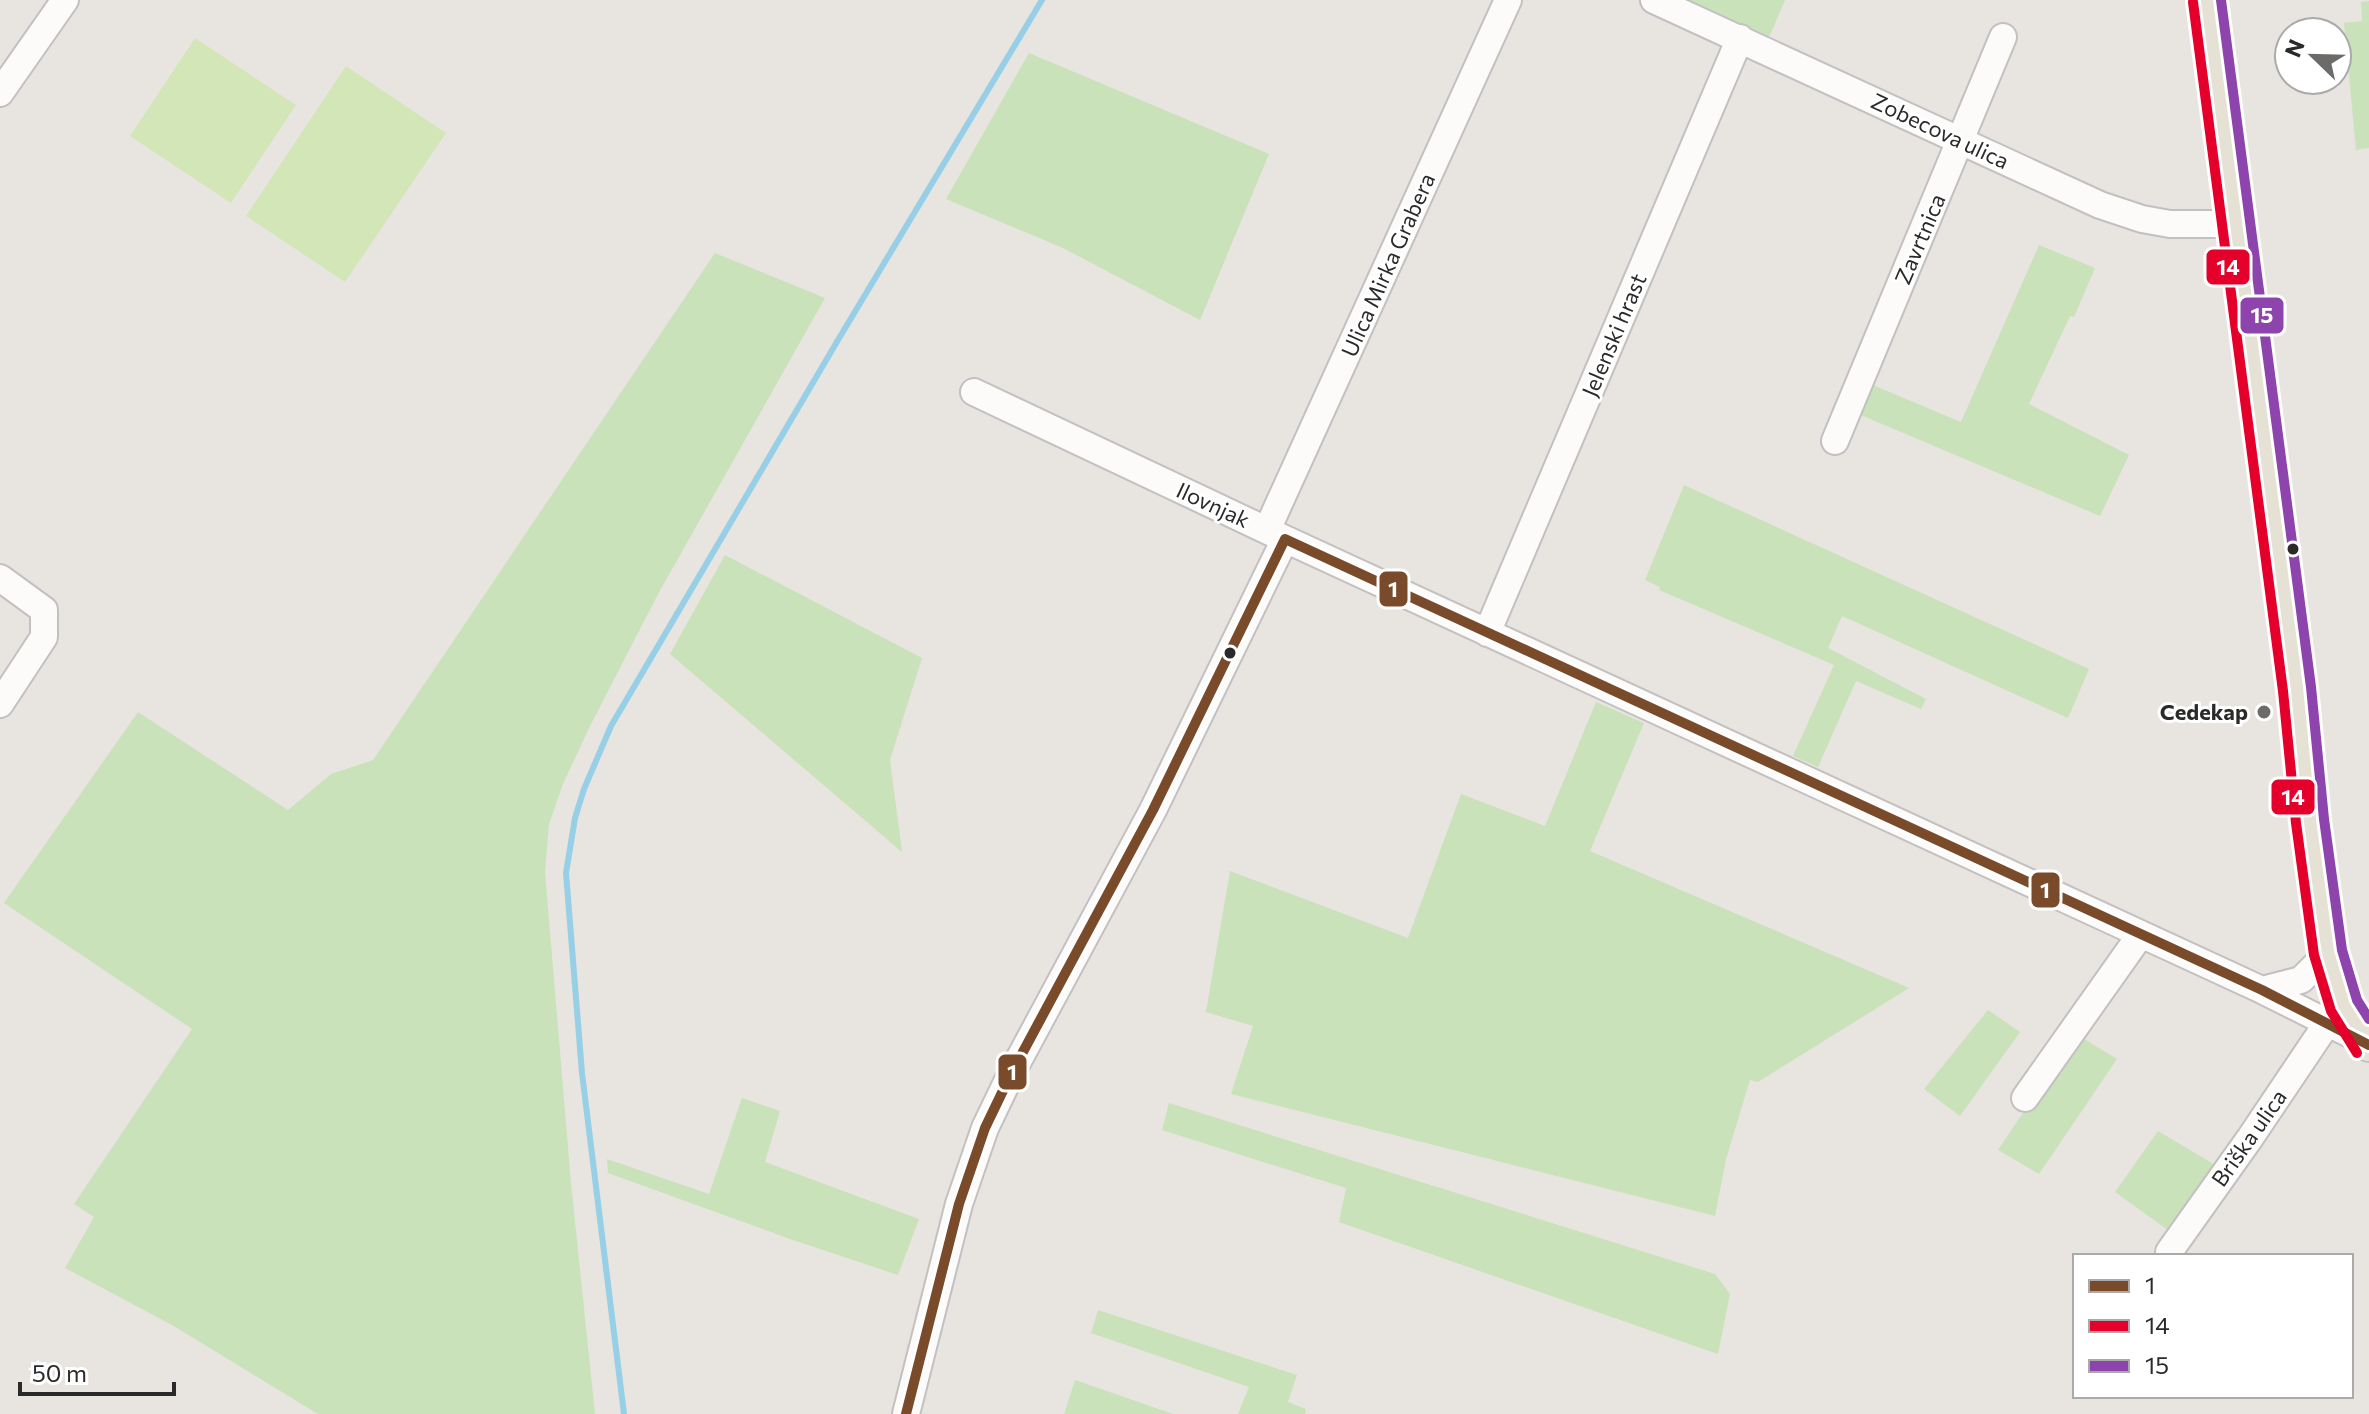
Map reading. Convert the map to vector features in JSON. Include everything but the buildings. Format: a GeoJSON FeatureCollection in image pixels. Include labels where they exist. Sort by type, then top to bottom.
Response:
{"type":"FeatureCollection","features":[{"type":"Feature","properties":{"kind":"main road"},"geometry":{"type":"LineString","coordinates":[[2207,0],[2328,953],[2344,1006],[2368,1044]]}},
{"type":"Feature","properties":{"kind":"street"},"geometry":{"type":"LineString","coordinates":[[0,93],[65,0]]}},
{"type":"Feature","properties":{"kind":"street","name":"Ulica Mirka Grabera"},"geometry":{"type":"LineString","coordinates":[[906,1414],[959,1204],[985,1128],[1153,810],[1508,0]]}},
{"type":"Feature","properties":{"kind":"street","name":"Zobecova ulica"},"geometry":{"type":"LineString","coordinates":[[1654,0],[2120,213],[2170,224],[2234,224]]}},
{"type":"Feature","properties":{"kind":"street","name":"Zavrtnica"},"geometry":{"type":"LineString","coordinates":[[1835,441],[2003,37]]}},
{"type":"Feature","properties":{"kind":"street","name":"Jelenski hrast"},"geometry":{"type":"LineString","coordinates":[[1487,633],[1740,38]]}},
{"type":"Feature","properties":{"kind":"street","name":"Ilovnjak"},"geometry":{"type":"LineString","coordinates":[[974,392],[1487,633],[2262,990],[2368,1044]]}},
{"type":"Feature","properties":{"kind":"street"},"geometry":{"type":"LineString","coordinates":[[0,578],[44,610],[44,637],[0,704]]}},
{"type":"Feature","properties":{"kind":"street"},"geometry":{"type":"LineString","coordinates":[[2025,1098],[2141,934]]}},
{"type":"Feature","properties":{"kind":"street"},"geometry":{"type":"LineString","coordinates":[[2262,990],[2301,980],[2328,953]]}},
{"type":"Feature","properties":{"kind":"street","name":"Briška ulica"},"geometry":{"type":"LineString","coordinates":[[2169,1252],[2328,1022]]}},
{"type":"Feature","properties":{"kind":"green space"},"geometry":{"type":"Polygon","coordinates":[[[1673,0],[1785,0],[1767,42],[1673,0]]]}},
{"type":"Feature","properties":{"kind":"green space"},"geometry":{"type":"Polygon","coordinates":[[[2369,1],[2369,148],[2356,150],[2351,96],[2353,22],[2362,21],[2361,2],[2369,1]]]}},
{"type":"Feature","properties":{"kind":"green space"},"geometry":{"type":"Polygon","coordinates":[[[195,38],[296,105],[231,203],[130,136],[195,38]]]}},
{"type":"Feature","properties":{"kind":"green space"},"geometry":{"type":"Polygon","coordinates":[[[1029,53],[1269,154],[1200,320],[1063,248],[946,199],[1029,53]]]}},
{"type":"Feature","properties":{"kind":"green space"},"geometry":{"type":"Polygon","coordinates":[[[346,66],[446,133],[345,282],[246,216],[346,66]]]}},
{"type":"Feature","properties":{"kind":"green space"},"geometry":{"type":"Polygon","coordinates":[[[2039,245],[2095,268],[2074,317],[2070,316],[2029,404],[2129,455],[2100,516],[1856,413],[1868,383],[1961,422],[2039,245]]]}},
{"type":"Feature","properties":{"kind":"green space"},"geometry":{"type":"Polygon","coordinates":[[[715,253],[825,298],[657,596],[590,726],[563,784],[549,824],[545,872],[571,1183],[595,1414],[318,1414],[172,1325],[65,1268],[94,1217],[74,1204],[192,1029],[4,903],[138,712],[288,810],[331,774],[373,760],[715,253]]]}},
{"type":"Feature","properties":{"kind":"green space"},"geometry":{"type":"Polygon","coordinates":[[[1684,485],[2089,669],[2068,718],[1842,616],[1828,648],[1926,699],[1921,709],[1856,681],[1818,767],[1793,756],[1834,665],[1659,590],[1660,587],[1645,580],[1684,485]]]}},
{"type":"Feature","properties":{"kind":"green space"},"geometry":{"type":"Polygon","coordinates":[[[725,555],[922,658],[890,760],[902,852],[670,654],[725,555]]]}},
{"type":"Feature","properties":{"kind":"green space"},"geometry":{"type":"Polygon","coordinates":[[[1596,702],[1644,723],[1590,851],[1909,988],[1758,1082],[1750,1080],[1726,1159],[1715,1216],[1231,1094],[1253,1026],[1206,1012],[1230,871],[1408,938],[1461,794],[1545,826],[1596,702]]]}},
{"type":"Feature","properties":{"kind":"green space"},"geometry":{"type":"Polygon","coordinates":[[[1988,1010],[2020,1032],[1960,1116],[1924,1089],[1988,1010]]]}},
{"type":"Feature","properties":{"kind":"green space"},"geometry":{"type":"Polygon","coordinates":[[[2076,1034],[2117,1059],[2039,1174],[1998,1150],[2076,1034]]]}},
{"type":"Feature","properties":{"kind":"green space"},"geometry":{"type":"Polygon","coordinates":[[[742,1098],[780,1111],[765,1162],[919,1219],[898,1275],[608,1173],[607,1159],[709,1194],[742,1098]]]}},
{"type":"Feature","properties":{"kind":"green space"},"geometry":{"type":"Polygon","coordinates":[[[1169,1103],[1715,1274],[1730,1294],[1718,1354],[1339,1222],[1346,1188],[1162,1130],[1169,1103]]]}},
{"type":"Feature","properties":{"kind":"green space"},"geometry":{"type":"Polygon","coordinates":[[[2158,1131],[2217,1166],[2172,1233],[2115,1192],[2158,1131]]]}},
{"type":"Feature","properties":{"kind":"green space"},"geometry":{"type":"Polygon","coordinates":[[[1098,1310],[1297,1375],[1288,1402],[1306,1409],[1305,1414],[1238,1414],[1249,1387],[1091,1333],[1098,1310]]]}},
{"type":"Feature","properties":{"kind":"green space"},"geometry":{"type":"Polygon","coordinates":[[[1075,1380],[1173,1414],[1064,1414],[1075,1380]]]}},
{"type":"Feature","properties":{"kind":"waterway"},"geometry":{"type":"LineString","coordinates":[[624,1414],[582,1073],[566,873],[575,818],[611,726],[1042,0]]}},
{"type":"Feature","properties":{"kind":"transit line","name":"15"},"geometry":{"type":"LineString","coordinates":[[2221,0],[2311,687],[2324,819],[2342,950],[2357,1000],[2369,1019]]}},
{"type":"Feature","properties":{"kind":"transit line","name":"14"},"geometry":{"type":"LineString","coordinates":[[2193,2],[2283,691],[2296,823],[2314,955],[2331,1011],[2357,1053]]}},
{"type":"Feature","properties":{"kind":"transit line","name":"1"},"geometry":{"type":"LineString","coordinates":[[906,1414],[959,1204],[985,1128],[1153,810],[1285,539],[2262,990],[2369,1045]]}},
{"type":"Feature","properties":{"kind":"place","name":"Cedekap"},"geometry":{"type":"Point","coordinates":[2264,712]}}]}
